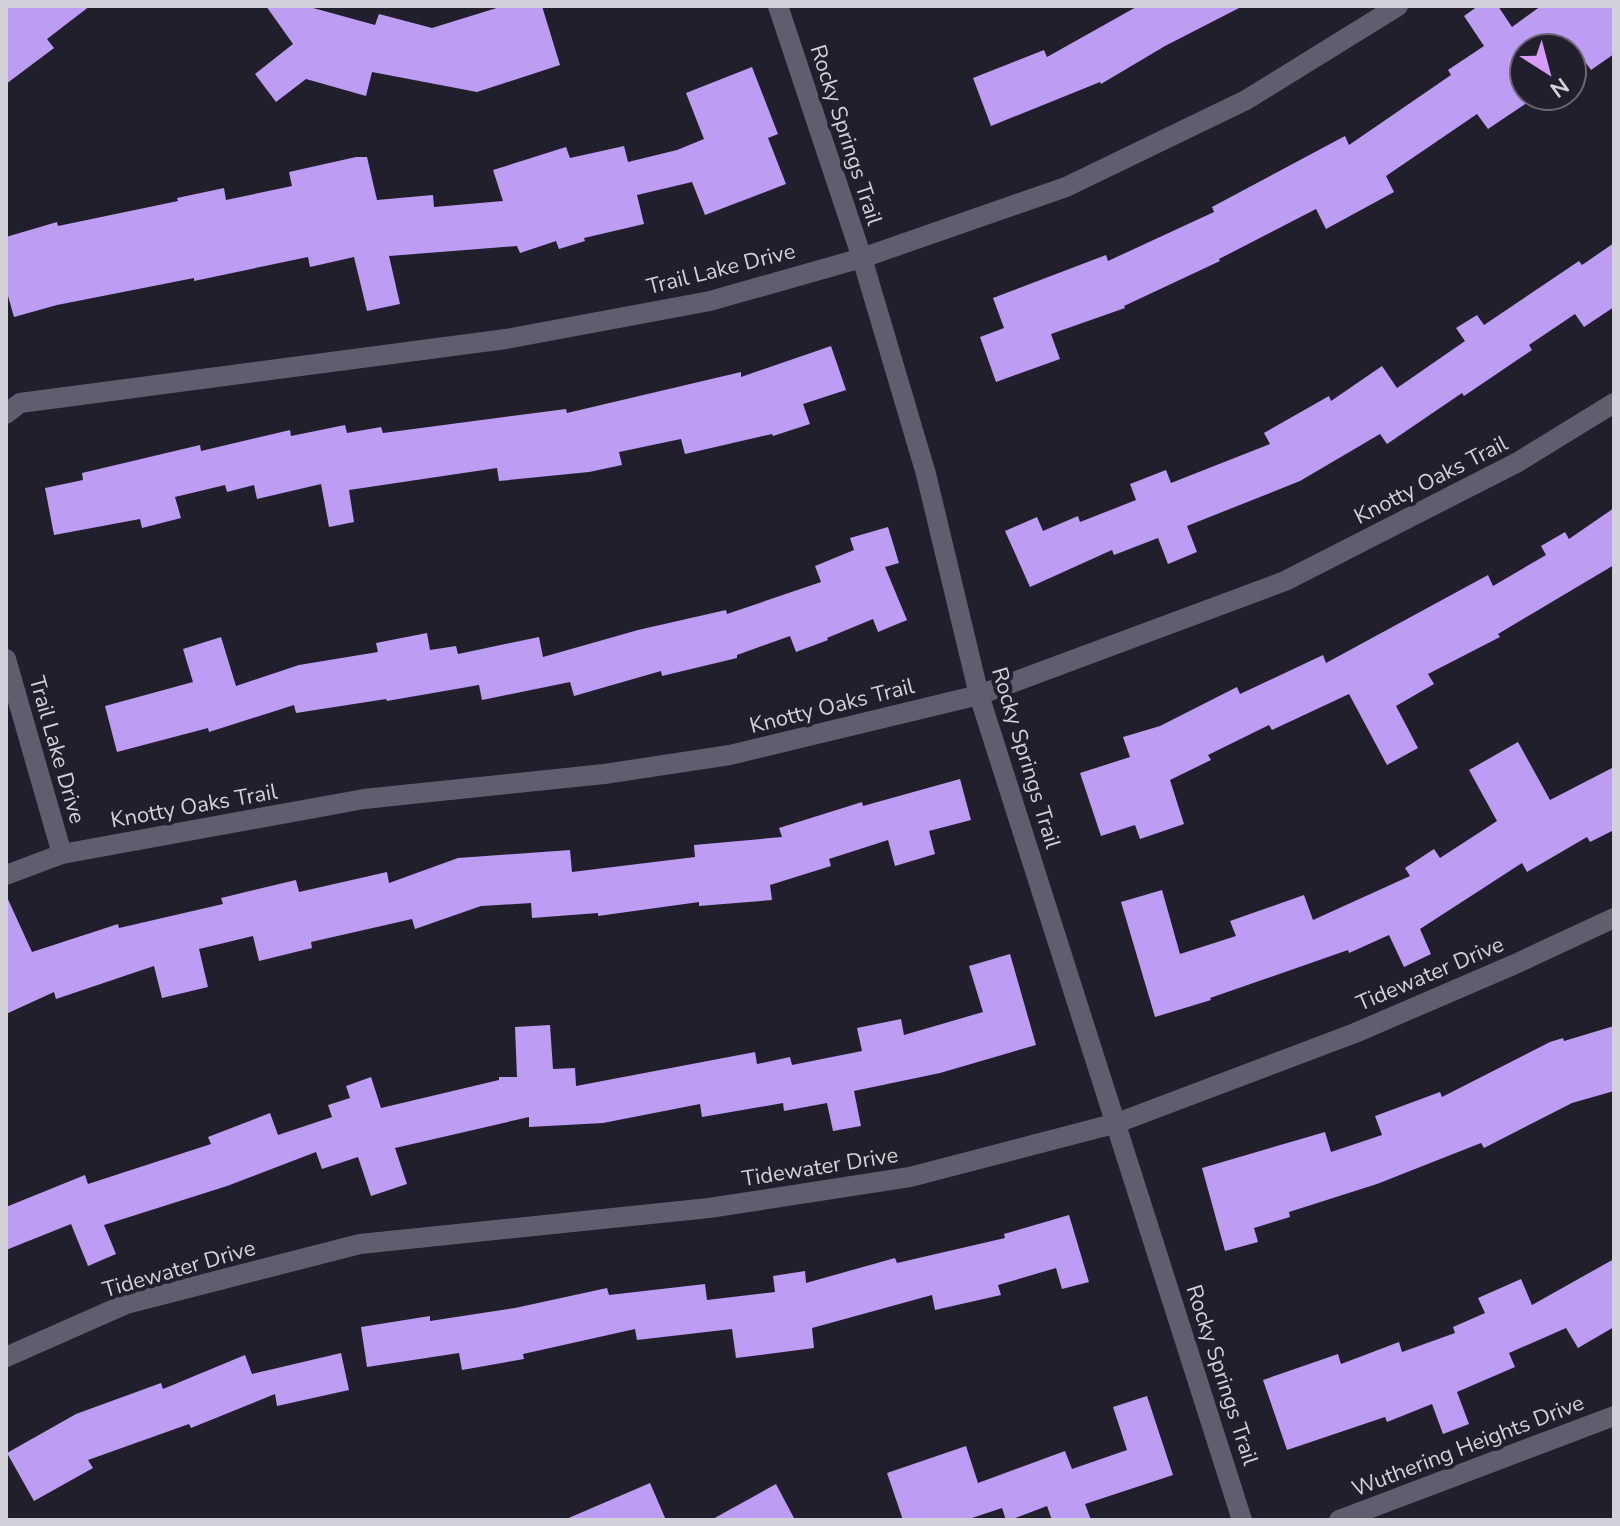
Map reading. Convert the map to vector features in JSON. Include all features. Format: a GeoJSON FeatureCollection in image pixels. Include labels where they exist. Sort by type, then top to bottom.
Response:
{"type":"FeatureCollection","features":[{"type":"Feature","properties":{"kind":"street","name":"Rocky Springs Trail"},"geometry":{"type":"LineString","coordinates":[[778,6],[862,258],[926,474],[979,695],[1242,1520]]}},
{"type":"Feature","properties":{"kind":"street","name":"Trail Lake Drive"},"geometry":{"type":"LineString","coordinates":[[6,414],[20,403],[506,339],[710,301],[862,258],[1066,187],[1246,100],[1398,6]]}},
{"type":"Feature","properties":{"kind":"street","name":"Knotty Oaks Trail"},"geometry":{"type":"LineString","coordinates":[[6,875],[62,854],[364,799],[604,774],[730,755],[979,695],[1285,581],[1518,462],[1614,403]]}},
{"type":"Feature","properties":{"kind":"street","name":"Trail Lake Drive"},"geometry":{"type":"LineString","coordinates":[[6,659],[62,854]]}},
{"type":"Feature","properties":{"kind":"street","name":"Tidewater Drive"},"geometry":{"type":"LineString","coordinates":[[6,1357],[126,1304],[360,1244],[709,1208],[910,1177],[1117,1123],[1355,1033],[1614,918]]}},
{"type":"Feature","properties":{"kind":"street","name":"Wuthering Heights Drive"},"geometry":{"type":"LineString","coordinates":[[1339,1520],[1614,1416]]}},
{"type":"Feature","properties":{"kind":"building"},"geometry":{"type":"Polygon","coordinates":[[[6,6],[90,6],[47,39],[54,48],[6,84],[6,6]]]}},
{"type":"Feature","properties":{"kind":"building"},"geometry":{"type":"Polygon","coordinates":[[[266,6],[306,6],[375,25],[379,14],[432,28],[503,6],[542,6],[560,65],[477,92],[372,72],[366,96],[306,79],[276,102],[255,74],[293,44],[266,6]]]}},
{"type":"Feature","properties":{"kind":"building"},"geometry":{"type":"Polygon","coordinates":[[[1138,6],[1243,6],[1165,46],[1101,84],[991,126],[973,78],[1044,50],[1047,57],[1138,6]]]}},
{"type":"Feature","properties":{"kind":"building"},"geometry":{"type":"Polygon","coordinates":[[[1478,6],[1498,6],[1512,27],[1541,6],[1614,6],[1614,54],[1591,70],[1588,66],[1588,32],[1508,32],[1508,112],[1513,112],[1488,129],[1477,114],[1386,176],[1394,192],[1326,229],[1316,209],[1125,308],[1051,334],[1060,359],[996,382],[980,337],[1004,328],[993,298],[1106,255],[1108,261],[1214,212],[1212,207],[1345,136],[1349,145],[1451,75],[1448,70],[1484,46],[1464,16],[1478,6]]]}},
{"type":"Feature","properties":{"kind":"building"},"geometry":{"type":"Polygon","coordinates":[[[752,67],[778,134],[768,138],[786,184],[705,215],[692,182],[637,195],[644,224],[584,238],[585,241],[559,249],[556,241],[520,253],[517,246],[389,256],[400,304],[367,311],[354,257],[310,267],[308,257],[57,305],[14,317],[6,289],[6,237],[57,222],[58,226],[178,201],[177,198],[224,188],[226,200],[292,186],[289,172],[356,157],[367,157],[377,200],[433,195],[434,207],[503,201],[493,170],[566,147],[570,158],[624,146],[628,162],[677,150],[704,139],[686,93],[752,67]]]}},
{"type":"Feature","properties":{"kind":"building"},"geometry":{"type":"Polygon","coordinates":[[[1614,243],[1614,307],[1584,327],[1575,314],[1529,345],[1532,350],[1387,444],[1380,434],[1300,481],[1187,526],[1197,552],[1168,564],[1158,538],[1114,555],[1112,550],[1030,587],[1005,531],[1037,517],[1043,531],[1078,516],[1080,522],[1136,500],[1130,484],[1166,470],[1171,483],[1270,444],[1264,433],[1329,396],[1331,401],[1382,366],[1397,388],[1465,341],[1456,328],[1477,315],[1484,325],[1579,261],[1582,265],[1614,243]]]}},
{"type":"Feature","properties":{"kind":"building"},"geometry":{"type":"Polygon","coordinates":[[[831,346],[846,390],[803,404],[810,424],[773,436],[685,454],[681,439],[619,452],[622,465],[589,472],[499,481],[497,468],[349,490],[354,522],[329,527],[321,484],[257,499],[254,485],[227,492],[225,485],[175,497],[181,518],[142,528],[140,519],[54,535],[45,488],[83,480],[82,473],[200,445],[201,451],[290,430],[291,436],[345,425],[347,433],[381,427],[383,433],[566,409],[567,413],[741,372],[741,377],[831,346]]]}},
{"type":"Feature","properties":{"kind":"building"},"geometry":{"type":"Polygon","coordinates":[[[1614,508],[1614,565],[1498,634],[1500,637],[1428,674],[1434,684],[1396,706],[1418,748],[1387,765],[1349,694],[1272,730],[1269,725],[1208,755],[1211,760],[1170,780],[1184,824],[1140,839],[1135,825],[1101,836],[1080,773],[1130,757],[1123,737],[1160,726],[1237,687],[1240,694],[1323,655],[1326,663],[1488,575],[1493,586],[1546,555],[1541,546],[1565,532],[1569,539],[1614,508]]]}},
{"type":"Feature","properties":{"kind":"building"},"geometry":{"type":"Polygon","coordinates":[[[888,527],[899,563],[885,567],[907,620],[878,632],[873,619],[796,652],[790,636],[737,655],[737,658],[662,676],[661,671],[574,696],[570,682],[482,700],[479,685],[296,713],[294,705],[209,732],[208,728],[117,752],[105,706],[193,682],[183,649],[221,637],[236,686],[299,665],[378,652],[376,643],[427,633],[430,650],[456,646],[458,654],[539,637],[543,657],[638,630],[726,610],[727,614],[821,582],[815,566],[854,550],[850,538],[888,527]]]}},
{"type":"Feature","properties":{"kind":"building"},"geometry":{"type":"Polygon","coordinates":[[[1518,742],[1550,800],[1614,767],[1614,830],[1590,842],[1587,837],[1527,872],[1522,863],[1420,929],[1431,954],[1404,967],[1389,935],[1349,953],[1348,950],[1155,1017],[1121,902],[1162,890],[1180,954],[1236,936],[1230,921],[1304,895],[1313,920],[1410,876],[1405,868],[1434,849],[1440,858],[1497,821],[1469,770],[1518,742]]]}},
{"type":"Feature","properties":{"kind":"building"},"geometry":{"type":"Polygon","coordinates":[[[960,779],[971,820],[929,831],[935,854],[895,866],[888,840],[829,859],[831,866],[770,885],[772,900],[699,906],[699,902],[598,916],[598,913],[532,918],[531,903],[481,906],[415,929],[412,919],[311,942],[312,948],[259,961],[253,936],[199,949],[208,987],[162,998],[154,966],[56,999],[54,992],[6,1014],[6,895],[32,952],[118,924],[119,928],[223,904],[221,898],[296,880],[299,892],[387,872],[389,883],[458,858],[570,850],[572,872],[695,857],[694,845],[782,837],[779,828],[862,802],[863,806],[960,779]]]}},
{"type":"Feature","properties":{"kind":"building"},"geometry":{"type":"Polygon","coordinates":[[[1010,954],[1036,1045],[940,1073],[854,1091],[861,1126],[833,1131],[827,1103],[784,1111],[783,1103],[702,1117],[700,1104],[603,1123],[529,1127],[529,1117],[395,1148],[407,1184],[371,1196],[358,1157],[322,1169],[316,1152],[227,1186],[104,1225],[116,1254],[88,1266],[71,1224],[6,1250],[6,1207],[85,1175],[88,1184],[211,1144],[208,1137],[270,1113],[278,1135],[332,1117],[328,1105],[350,1098],[346,1086],[371,1077],[381,1108],[499,1080],[499,1077],[517,1077],[515,1027],[550,1025],[553,1069],[575,1068],[576,1086],[755,1052],[757,1064],[790,1057],[792,1065],[862,1051],[857,1028],[901,1019],[904,1035],[983,1012],[969,966],[1010,954]]]}},
{"type":"Feature","properties":{"kind":"building"},"geometry":{"type":"Polygon","coordinates":[[[1614,1026],[1614,1091],[1572,1103],[1484,1148],[1481,1143],[1377,1184],[1289,1212],[1290,1217],[1254,1228],[1258,1242],[1225,1251],[1202,1168],[1325,1132],[1331,1152],[1382,1135],[1375,1116],[1440,1092],[1442,1097],[1550,1042],[1563,1038],[1564,1041],[1614,1026]]]}},
{"type":"Feature","properties":{"kind":"building"},"geometry":{"type":"Polygon","coordinates":[[[1069,1215],[1089,1282],[1062,1289],[1056,1268],[998,1285],[1001,1295],[935,1310],[932,1295],[812,1328],[814,1348],[736,1358],[732,1329],[637,1340],[635,1329],[523,1354],[524,1359],[462,1370],[459,1353],[367,1367],[361,1327],[430,1316],[430,1321],[515,1308],[607,1288],[609,1295],[705,1284],[707,1300],[775,1292],[773,1276],[805,1271],[806,1283],[895,1258],[897,1263],[1005,1238],[1004,1234],[1069,1215]]]}},
{"type":"Feature","properties":{"kind":"building"},"geometry":{"type":"Polygon","coordinates":[[[1614,1259],[1614,1327],[1578,1348],[1566,1328],[1509,1353],[1515,1367],[1457,1392],[1469,1424],[1443,1434],[1432,1404],[1387,1422],[1385,1417],[1287,1450],[1263,1380],[1338,1354],[1341,1364],[1399,1342],[1402,1352],[1455,1333],[1453,1327],[1485,1313],[1478,1298],[1521,1279],[1532,1305],[1614,1259]]]}},
{"type":"Feature","properties":{"kind":"building"},"geometry":{"type":"Polygon","coordinates":[[[341,1353],[349,1390],[277,1406],[275,1394],[191,1428],[189,1424],[88,1460],[93,1468],[34,1501],[7,1453],[76,1414],[161,1383],[163,1389],[245,1355],[252,1374],[341,1353]]]}},
{"type":"Feature","properties":{"kind":"building"},"geometry":{"type":"Polygon","coordinates":[[[1147,1396],[1173,1475],[1085,1504],[1091,1520],[1052,1520],[1047,1506],[1010,1520],[1006,1520],[1002,1508],[966,1520],[903,1520],[887,1473],[966,1446],[978,1483],[1065,1451],[1072,1469],[1127,1450],[1113,1407],[1147,1396]]]}},
{"type":"Feature","properties":{"kind":"building"},"geometry":{"type":"Polygon","coordinates":[[[650,1483],[666,1520],[564,1520],[650,1483]]]}},
{"type":"Feature","properties":{"kind":"building"},"geometry":{"type":"Polygon","coordinates":[[[776,1484],[795,1520],[711,1520],[776,1484]]]}}]}
